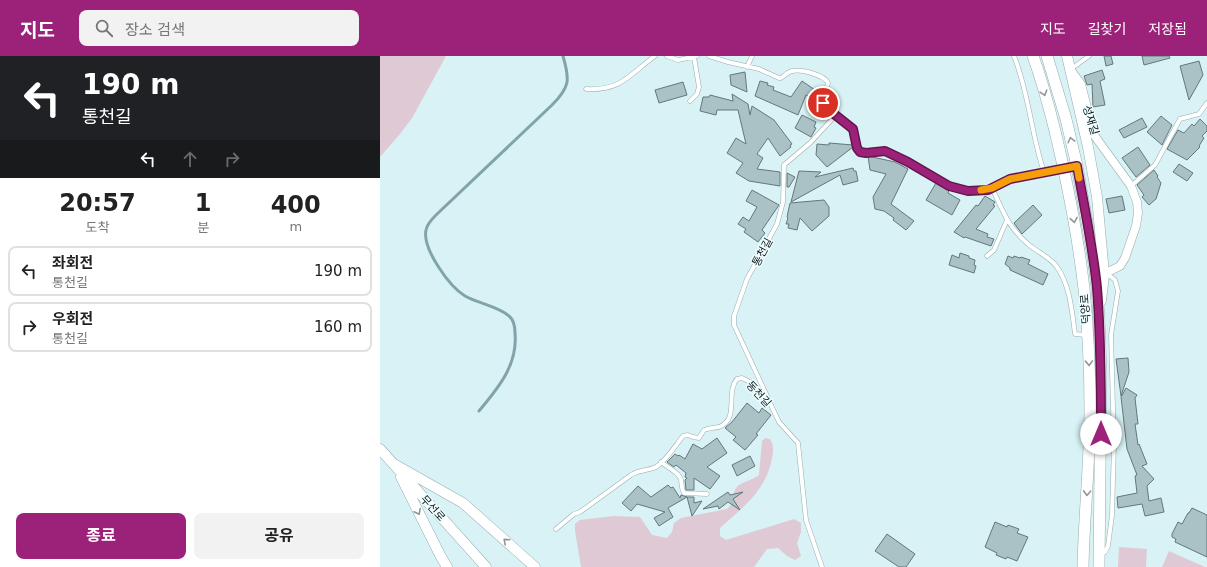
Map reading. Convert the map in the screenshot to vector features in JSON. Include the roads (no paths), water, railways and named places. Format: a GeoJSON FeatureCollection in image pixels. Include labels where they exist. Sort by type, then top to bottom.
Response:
{"type":"FeatureCollection","features":[{"type":"Feature","properties":{"kind":"main road","name":"덕양로"},"geometry":{"type":"LineString","coordinates":[[1033,56],[1053,121],[1063,168],[1084,289],[1090,410],[1083,562]]}},
{"type":"Feature","properties":{"kind":"main road","name":"덕양로"},"geometry":{"type":"LineString","coordinates":[[1047,56],[1066,119],[1100,275],[1099,319],[1101,373],[1099,567]]}},
{"type":"Feature","properties":{"kind":"main road"},"geometry":{"type":"LineString","coordinates":[[1083,562],[1100,555]]}},
{"type":"Feature","properties":{"kind":"street","name":"덕양로"},"geometry":{"type":"LineString","coordinates":[[1067,56],[1088,147],[1095,190],[1100,275]]}},
{"type":"Feature","properties":{"kind":"street","name":"성재길"},"geometry":{"type":"LineString","coordinates":[[1070,69],[1081,84],[1094,135],[1131,186],[1138,208],[1136,226],[1123,263],[1100,275]]}},
{"type":"Feature","properties":{"kind":"street","name":"무선로"},"geometry":{"type":"LineString","coordinates":[[380,449],[486,567]]}},
{"type":"Feature","properties":{"kind":"street"},"geometry":{"type":"LineString","coordinates":[[394,464],[447,567]]}},
{"type":"Feature","properties":{"kind":"street"},"geometry":{"type":"LineString","coordinates":[[394,464],[463,503],[535,567]]}},
{"type":"Feature","properties":{"kind":"lane"},"geometry":{"type":"LineString","coordinates":[[586,88],[602,89],[617,85],[654,56]]}},
{"type":"Feature","properties":{"kind":"lane"},"geometry":{"type":"LineString","coordinates":[[666,56],[678,60],[695,56],[699,87],[697,94],[690,101]]}},
{"type":"Feature","properties":{"kind":"lane"},"geometry":{"type":"LineString","coordinates":[[708,56],[759,69],[779,78],[796,71],[809,72],[826,79],[828,85],[823,103],[824,106],[853,129],[857,148],[860,152],[866,153],[885,151],[908,162],[949,186],[960,190],[968,191],[992,188],[1010,179],[1077,166]]}},
{"type":"Feature","properties":{"kind":"lane"},"geometry":{"type":"LineString","coordinates":[[747,66],[752,56]]}},
{"type":"Feature","properties":{"kind":"lane"},"geometry":{"type":"LineString","coordinates":[[1014,56],[1025,91],[1036,150],[1044,172]]}},
{"type":"Feature","properties":{"kind":"lane"},"geometry":{"type":"LineString","coordinates":[[1070,69],[1089,56]]}},
{"type":"Feature","properties":{"kind":"lane"},"geometry":{"type":"LineString","coordinates":[[1131,186],[1155,165],[1180,119],[1199,114],[1207,103]]}},
{"type":"Feature","properties":{"kind":"lane","name":"통천길"},"geometry":{"type":"LineString","coordinates":[[769,401],[734,325],[734,316],[747,279],[779,219],[783,202],[784,165],[810,144],[836,115]]}},
{"type":"Feature","properties":{"kind":"lane"},"geometry":{"type":"LineString","coordinates":[[992,188],[1007,220],[1014,231],[1029,245],[1056,265],[1062,276],[1071,306],[1075,334],[1087,335]]}},
{"type":"Feature","properties":{"kind":"lane"},"geometry":{"type":"LineString","coordinates":[[988,256],[994,250],[1007,220]]}},
{"type":"Feature","properties":{"kind":"lane","name":"덕양로"},"geometry":{"type":"LineString","coordinates":[[1100,275],[1110,276],[1114,280],[1118,291],[1111,335],[1114,444],[1112,515],[1108,546],[1105,552],[1100,555]]}},
{"type":"Feature","properties":{"kind":"lane","name":"동천길"},"geometry":{"type":"LineString","coordinates":[[556,529],[574,514],[580,512],[631,474],[654,468],[684,436],[688,435],[699,438],[704,430],[719,427],[730,418],[733,384],[737,379],[742,378],[747,379],[769,401],[779,422],[798,443],[806,520],[822,567]]}},
{"type":"Feature","properties":{"kind":"lane"},"geometry":{"type":"LineString","coordinates":[[661,462],[680,477],[682,490],[684,493],[707,494]]}},
{"type":"Feature","properties":{"kind":"waterway"},"geometry":{"type":"LineString","coordinates":[[479,411],[500,385],[510,366],[515,345],[514,324],[511,318],[505,313],[465,296],[452,285],[438,267],[428,247],[426,230],[431,220],[436,215],[558,99],[567,83],[567,71],[563,56]]}}]}
